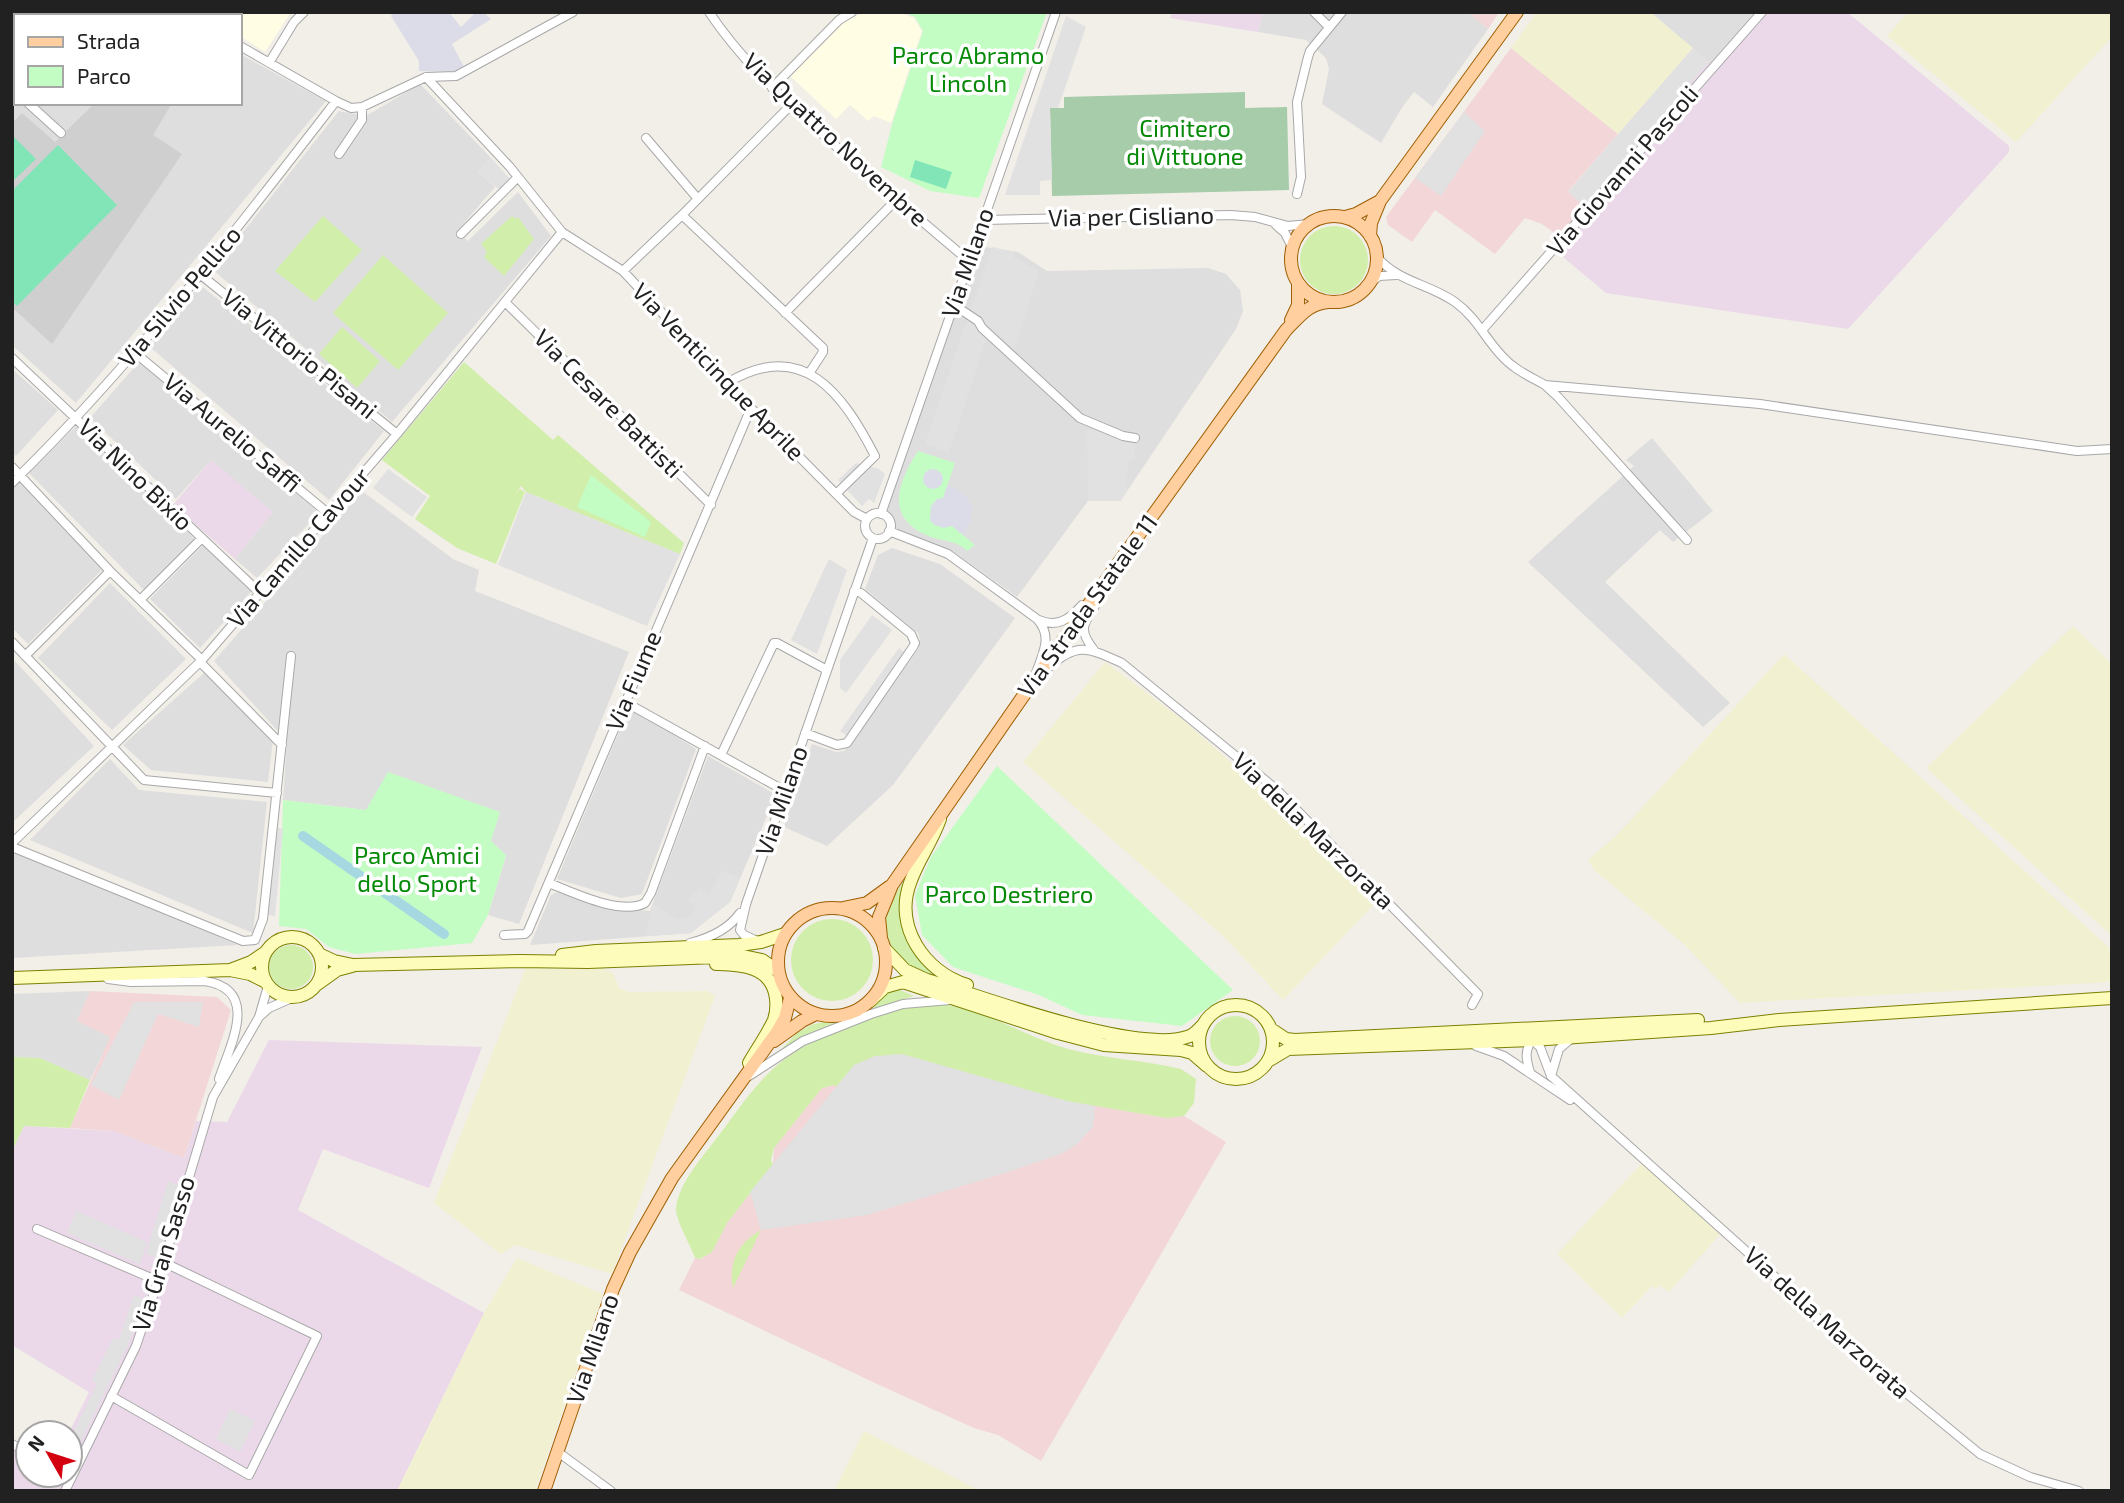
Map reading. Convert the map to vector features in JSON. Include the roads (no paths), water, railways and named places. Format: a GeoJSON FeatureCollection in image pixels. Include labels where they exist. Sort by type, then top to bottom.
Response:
{"type":"FeatureCollection","features":[{"type":"Feature","properties":{"kind":"main road"},"geometry":{"type":"LineString","coordinates":[[1367,286],[1376,266],[1370,236],[1371,223],[1380,201],[1517,12]]}},
{"type":"Feature","properties":{"kind":"main road"},"geometry":{"type":"LineString","coordinates":[[1345,217],[1380,201]]}},
{"type":"Feature","properties":{"kind":"main road"},"geometry":{"type":"LineString","coordinates":[[1292,247],[1309,224],[1332,216],[1354,221],[1370,236]]}},
{"type":"Feature","properties":{"kind":"main road","name":"Via Strada Statale 11"},"geometry":{"type":"LineString","coordinates":[[1286,330],[1298,305],[1298,283],[1291,260],[1292,247]]}},
{"type":"Feature","properties":{"kind":"main road"},"geometry":{"type":"LineString","coordinates":[[1298,283],[1317,299],[1328,302]]}},
{"type":"Feature","properties":{"kind":"main road","name":"Via Strada Statale 11"},"geometry":{"type":"LineString","coordinates":[[882,944],[879,917],[892,885],[1033,682],[1286,330],[1315,303],[1343,301],[1367,286]]}},
{"type":"Feature","properties":{"kind":"main road"},"geometry":{"type":"LineString","coordinates":[[943,811],[934,837],[917,864],[904,903],[906,921],[919,951],[933,966],[957,982],[1038,1008],[1068,1023]]}},
{"type":"Feature","properties":{"kind":"main road","name":"Via Strada Statale 11"},"geometry":{"type":"LineString","coordinates":[[841,908],[867,903],[892,885]]}},
{"type":"Feature","properties":{"kind":"main road"},"geometry":{"type":"LineString","coordinates":[[1268,1060],[1273,1045],[1271,1029],[1255,1009],[1238,1005],[1221,1008],[1207,1018],[1194,1035],[1164,1040],[1119,1035],[1068,1023],[927,980],[905,970],[882,944],[872,925],[858,914],[841,908],[809,912],[795,922],[785,934],[780,946],[778,971],[782,985],[790,998],[802,1008],[816,1014],[831,1017],[845,1015],[858,1010],[885,987],[903,982],[1058,1033],[1104,1045],[1192,1053],[1222,1076],[1240,1079],[1257,1073],[1268,1060],[1288,1049],[1532,1040],[1711,1028],[1779,1020]]}},
{"type":"Feature","properties":{"kind":"main road"},"geometry":{"type":"LineString","coordinates":[[674,953],[761,942],[785,934]]}},
{"type":"Feature","properties":{"kind":"main road"},"geometry":{"type":"LineString","coordinates":[[230,970],[251,962],[280,940],[298,938],[313,946],[318,954],[321,970],[316,985]]}},
{"type":"Feature","properties":{"kind":"main road"},"geometry":{"type":"LineString","coordinates":[[870,1001],[880,988],[885,972],[882,944]]}},
{"type":"Feature","properties":{"kind":"main road"},"geometry":{"type":"LineString","coordinates":[[266,951],[262,967],[267,984]]}},
{"type":"Feature","properties":{"kind":"main road"},"geometry":{"type":"LineString","coordinates":[[318,954],[353,965],[520,961],[596,951],[674,953],[752,957],[778,971]]}},
{"type":"Feature","properties":{"kind":"main road"},"geometry":{"type":"LineString","coordinates":[[674,953],[707,964],[757,969],[772,983],[777,1005],[775,1017],[727,1101]]}},
{"type":"Feature","properties":{"kind":"main road"},"geometry":{"type":"LineString","coordinates":[[12,978],[230,970],[250,974],[276,992],[294,997],[310,991],[337,970],[353,965]]}},
{"type":"Feature","properties":{"kind":"main road"},"geometry":{"type":"LineString","coordinates":[[727,1101],[785,1018],[790,998]]}},
{"type":"Feature","properties":{"kind":"main road"},"geometry":{"type":"LineString","coordinates":[[1271,1029],[1286,1039],[1295,1040],[1618,1024],[1779,1020],[2112,998]]}},
{"type":"Feature","properties":{"kind":"main road"},"geometry":{"type":"LineString","coordinates":[[764,1051],[779,1037],[816,1014]]}},
{"type":"Feature","properties":{"kind":"main road"},"geometry":{"type":"LineString","coordinates":[[1202,1026],[1199,1042],[1207,1066]]}},
{"type":"Feature","properties":{"kind":"main road","name":"Via Milano"},"geometry":{"type":"LineString","coordinates":[[558,1452],[613,1289],[633,1247],[672,1178],[727,1101]]}},
{"type":"Feature","properties":{"kind":"main road"},"geometry":{"type":"LineString","coordinates":[[544,1491],[558,1452]]}},
{"type":"Feature","properties":{"kind":"street"},"geometry":{"type":"LineString","coordinates":[[269,63],[294,22],[304,12]]}},
{"type":"Feature","properties":{"kind":"street"},"geometry":{"type":"LineString","coordinates":[[242,47],[351,108],[362,107],[426,76],[456,76],[573,12]]}},
{"type":"Feature","properties":{"kind":"street","name":"Via Quattro Novembre"},"geometry":{"type":"LineString","coordinates":[[709,12],[725,37],[772,88],[896,200],[969,261]]}},
{"type":"Feature","properties":{"kind":"street"},"geometry":{"type":"LineString","coordinates":[[772,88],[839,20],[852,12]]}},
{"type":"Feature","properties":{"kind":"street","name":"Via Milano"},"geometry":{"type":"LineString","coordinates":[[881,514],[1056,12]]}},
{"type":"Feature","properties":{"kind":"street"},"geometry":{"type":"LineString","coordinates":[[1314,12],[1329,27]]}},
{"type":"Feature","properties":{"kind":"street"},"geometry":{"type":"LineString","coordinates":[[1297,194],[1301,177],[1297,102],[1310,51],[1342,12]]}},
{"type":"Feature","properties":{"kind":"street","name":"Via Giovanni Pascoli"},"geometry":{"type":"LineString","coordinates":[[1483,329],[1762,12]]}},
{"type":"Feature","properties":{"kind":"street","name":"Via Venticinque Aprile"},"geometry":{"type":"LineString","coordinates":[[426,76],[562,232],[623,271],[853,512],[867,519]]}},
{"type":"Feature","properties":{"kind":"street","name":"Via Silvio Pellico"},"geometry":{"type":"LineString","coordinates":[[12,483],[77,418],[201,275],[337,101]]}},
{"type":"Feature","properties":{"kind":"street"},"geometry":{"type":"LineString","coordinates":[[30,105],[61,134]]}},
{"type":"Feature","properties":{"kind":"street"},"geometry":{"type":"LineString","coordinates":[[623,271],[791,105]]}},
{"type":"Feature","properties":{"kind":"street"},"geometry":{"type":"LineString","coordinates":[[339,154],[362,120],[362,107]]}},
{"type":"Feature","properties":{"kind":"street"},"geometry":{"type":"LineString","coordinates":[[646,138],[698,199]]}},
{"type":"Feature","properties":{"kind":"street"},"geometry":{"type":"LineString","coordinates":[[461,234],[517,178]]}},
{"type":"Feature","properties":{"kind":"street"},"geometry":{"type":"LineString","coordinates":[[785,313],[896,200]]}},
{"type":"Feature","properties":{"kind":"street"},"geometry":{"type":"LineString","coordinates":[[682,215],[823,348],[810,373]]}},
{"type":"Feature","properties":{"kind":"street","name":"Via per Cisliano"},"geometry":{"type":"LineString","coordinates":[[983,220],[1231,215],[1255,216],[1276,225],[1297,227],[1309,224]]}},
{"type":"Feature","properties":{"kind":"street"},"geometry":{"type":"LineString","coordinates":[[1276,225],[1285,233],[1292,247]]}},
{"type":"Feature","properties":{"kind":"street","name":"Via Camillo Cavour"},"geometry":{"type":"LineString","coordinates":[[12,845],[201,661],[397,434],[562,232]]}},
{"type":"Feature","properties":{"kind":"street"},"geometry":{"type":"LineString","coordinates":[[1376,256],[1399,276],[1454,302],[1483,329],[1499,354],[1515,369],[1545,385],[1687,540]]}},
{"type":"Feature","properties":{"kind":"street","name":"Via Vittorio Pisani"},"geometry":{"type":"LineString","coordinates":[[201,275],[397,434]]}},
{"type":"Feature","properties":{"kind":"street"},"geometry":{"type":"LineString","coordinates":[[1367,286],[1379,276],[1399,276]]}},
{"type":"Feature","properties":{"kind":"street","name":"Via Cesare Battisti"},"geometry":{"type":"LineString","coordinates":[[505,302],[711,505]]}},
{"type":"Feature","properties":{"kind":"street"},"geometry":{"type":"LineString","coordinates":[[954,305],[978,321],[982,328],[1080,418],[1100,428],[1135,438]]}},
{"type":"Feature","properties":{"kind":"street","name":"Via Aurelio Saffi"},"geometry":{"type":"LineString","coordinates":[[134,352],[329,514]]}},
{"type":"Feature","properties":{"kind":"street","name":"Via Nino Bixio"},"geometry":{"type":"LineString","coordinates":[[12,358],[258,592]]}},
{"type":"Feature","properties":{"kind":"street"},"geometry":{"type":"LineString","coordinates":[[727,383],[743,374],[785,367],[810,373],[824,382],[848,409],[875,456],[836,494]]}},
{"type":"Feature","properties":{"kind":"street"},"geometry":{"type":"LineString","coordinates":[[1545,385],[1760,404],[2077,451],[2112,449]]}},
{"type":"Feature","properties":{"kind":"street","name":"Via Fiume"},"geometry":{"type":"LineString","coordinates":[[504,935],[524,934],[528,931],[751,408]]}},
{"type":"Feature","properties":{"kind":"street"},"geometry":{"type":"LineString","coordinates":[[12,467],[282,746]]}},
{"type":"Feature","properties":{"kind":"street"},"geometry":{"type":"LineString","coordinates":[[881,514],[890,522],[889,531],[883,538],[873,538],[865,530],[867,519],[881,514]]}},
{"type":"Feature","properties":{"kind":"street"},"geometry":{"type":"LineString","coordinates":[[889,531],[948,554],[1049,625],[1066,619],[1116,568]]}},
{"type":"Feature","properties":{"kind":"street","name":"Via Milano"},"geometry":{"type":"LineString","coordinates":[[746,904],[873,538]]}},
{"type":"Feature","properties":{"kind":"street"},"geometry":{"type":"LineString","coordinates":[[140,600],[201,540]]}},
{"type":"Feature","properties":{"kind":"street"},"geometry":{"type":"LineString","coordinates":[[1094,650],[1083,633],[1083,625],[1116,568]]}},
{"type":"Feature","properties":{"kind":"street"},"geometry":{"type":"LineString","coordinates":[[25,656],[110,571]]}},
{"type":"Feature","properties":{"kind":"street"},"geometry":{"type":"LineString","coordinates":[[805,733],[837,745],[847,743],[914,647],[911,634],[861,593],[854,591]]}},
{"type":"Feature","properties":{"kind":"street"},"geometry":{"type":"LineString","coordinates":[[1033,682],[1046,645],[1044,627],[1037,619]]}},
{"type":"Feature","properties":{"kind":"street"},"geometry":{"type":"LineString","coordinates":[[12,642],[144,780],[276,793]]}},
{"type":"Feature","properties":{"kind":"street"},"geometry":{"type":"LineString","coordinates":[[721,755],[774,643],[827,670]]}},
{"type":"Feature","properties":{"kind":"street"},"geometry":{"type":"LineString","coordinates":[[1033,682],[1069,651],[1094,650]]}},
{"type":"Feature","properties":{"kind":"street","name":"Via della Marzorata"},"geometry":{"type":"LineString","coordinates":[[1094,650],[1122,663],[1276,789],[1478,994],[1472,1005]]}},
{"type":"Feature","properties":{"kind":"street"},"geometry":{"type":"LineString","coordinates":[[12,845],[243,941],[255,940],[263,919],[291,656]]}},
{"type":"Feature","properties":{"kind":"street"},"geometry":{"type":"LineString","coordinates":[[625,702],[785,791]]}},
{"type":"Feature","properties":{"kind":"street"},"geometry":{"type":"LineString","coordinates":[[549,883],[599,903],[633,906],[645,903],[705,746]]}},
{"type":"Feature","properties":{"kind":"street"},"geometry":{"type":"LineString","coordinates":[[746,904],[740,930],[744,935],[761,942]]}},
{"type":"Feature","properties":{"kind":"street"},"geometry":{"type":"LineString","coordinates":[[674,953],[722,931],[735,921],[746,904]]}},
{"type":"Feature","properties":{"kind":"street"},"geometry":{"type":"LineString","coordinates":[[84,976],[131,982],[205,981],[216,983],[231,993],[239,1010],[237,1025],[213,1097]]}},
{"type":"Feature","properties":{"kind":"street","name":"Via Gran Sasso"},"geometry":{"type":"LineString","coordinates":[[84,1445],[136,1346],[213,1097],[259,1017],[267,984]]}},
{"type":"Feature","properties":{"kind":"street","name":"Via Gran Sasso"},"geometry":{"type":"LineString","coordinates":[[259,1017],[269,1008],[294,997]]}},
{"type":"Feature","properties":{"kind":"street"},"geometry":{"type":"LineString","coordinates":[[741,1082],[803,1041],[871,1014],[904,1004],[956,999]]}},
{"type":"Feature","properties":{"kind":"street"},"geometry":{"type":"LineString","coordinates":[[1530,1072],[1525,1055],[1527,1047],[1532,1040],[1545,1032],[1603,1030],[1618,1024]]}},
{"type":"Feature","properties":{"kind":"street"},"geometry":{"type":"LineString","coordinates":[[1434,1032],[1448,1037],[1522,1034],[1540,1047],[1551,1076],[1597,1119]]}},
{"type":"Feature","properties":{"kind":"street"},"geometry":{"type":"LineString","coordinates":[[1551,1076],[1559,1049],[1574,1037]]}},
{"type":"Feature","properties":{"kind":"street"},"geometry":{"type":"LineString","coordinates":[[1463,1043],[1487,1048],[1530,1072],[1597,1119]]}},
{"type":"Feature","properties":{"kind":"street","name":"Via della Marzorata"},"geometry":{"type":"LineString","coordinates":[[1597,1119],[1774,1276],[1832,1332],[1980,1454],[2031,1477],[2079,1491]]}},
{"type":"Feature","properties":{"kind":"street"},"geometry":{"type":"LineString","coordinates":[[37,1229],[158,1281]]}},
{"type":"Feature","properties":{"kind":"street"},"geometry":{"type":"LineString","coordinates":[[111,1395],[249,1475],[317,1336],[163,1262]]}},
{"type":"Feature","properties":{"kind":"street"},"geometry":{"type":"LineString","coordinates":[[558,1452],[611,1491]]}},
{"type":"Feature","properties":{"kind":"waterway"},"geometry":{"type":"LineString","coordinates":[[303,836],[444,934]]}},
{"type":"Feature","properties":{"kind":"park label","name":"Parco Abramo Lincoln"},"geometry":{"type":"Point","coordinates":[968,70]}},
{"type":"Feature","properties":{"kind":"park label","name":"Cimitero di Vittuone"},"geometry":{"type":"Point","coordinates":[1185,143]}},
{"type":"Feature","properties":{"kind":"park label","name":"Parco Amici dello Sport"},"geometry":{"type":"Point","coordinates":[417,870]}},
{"type":"Feature","properties":{"kind":"park label","name":"Parco Destriero"},"geometry":{"type":"Point","coordinates":[1009,895]}}]}
